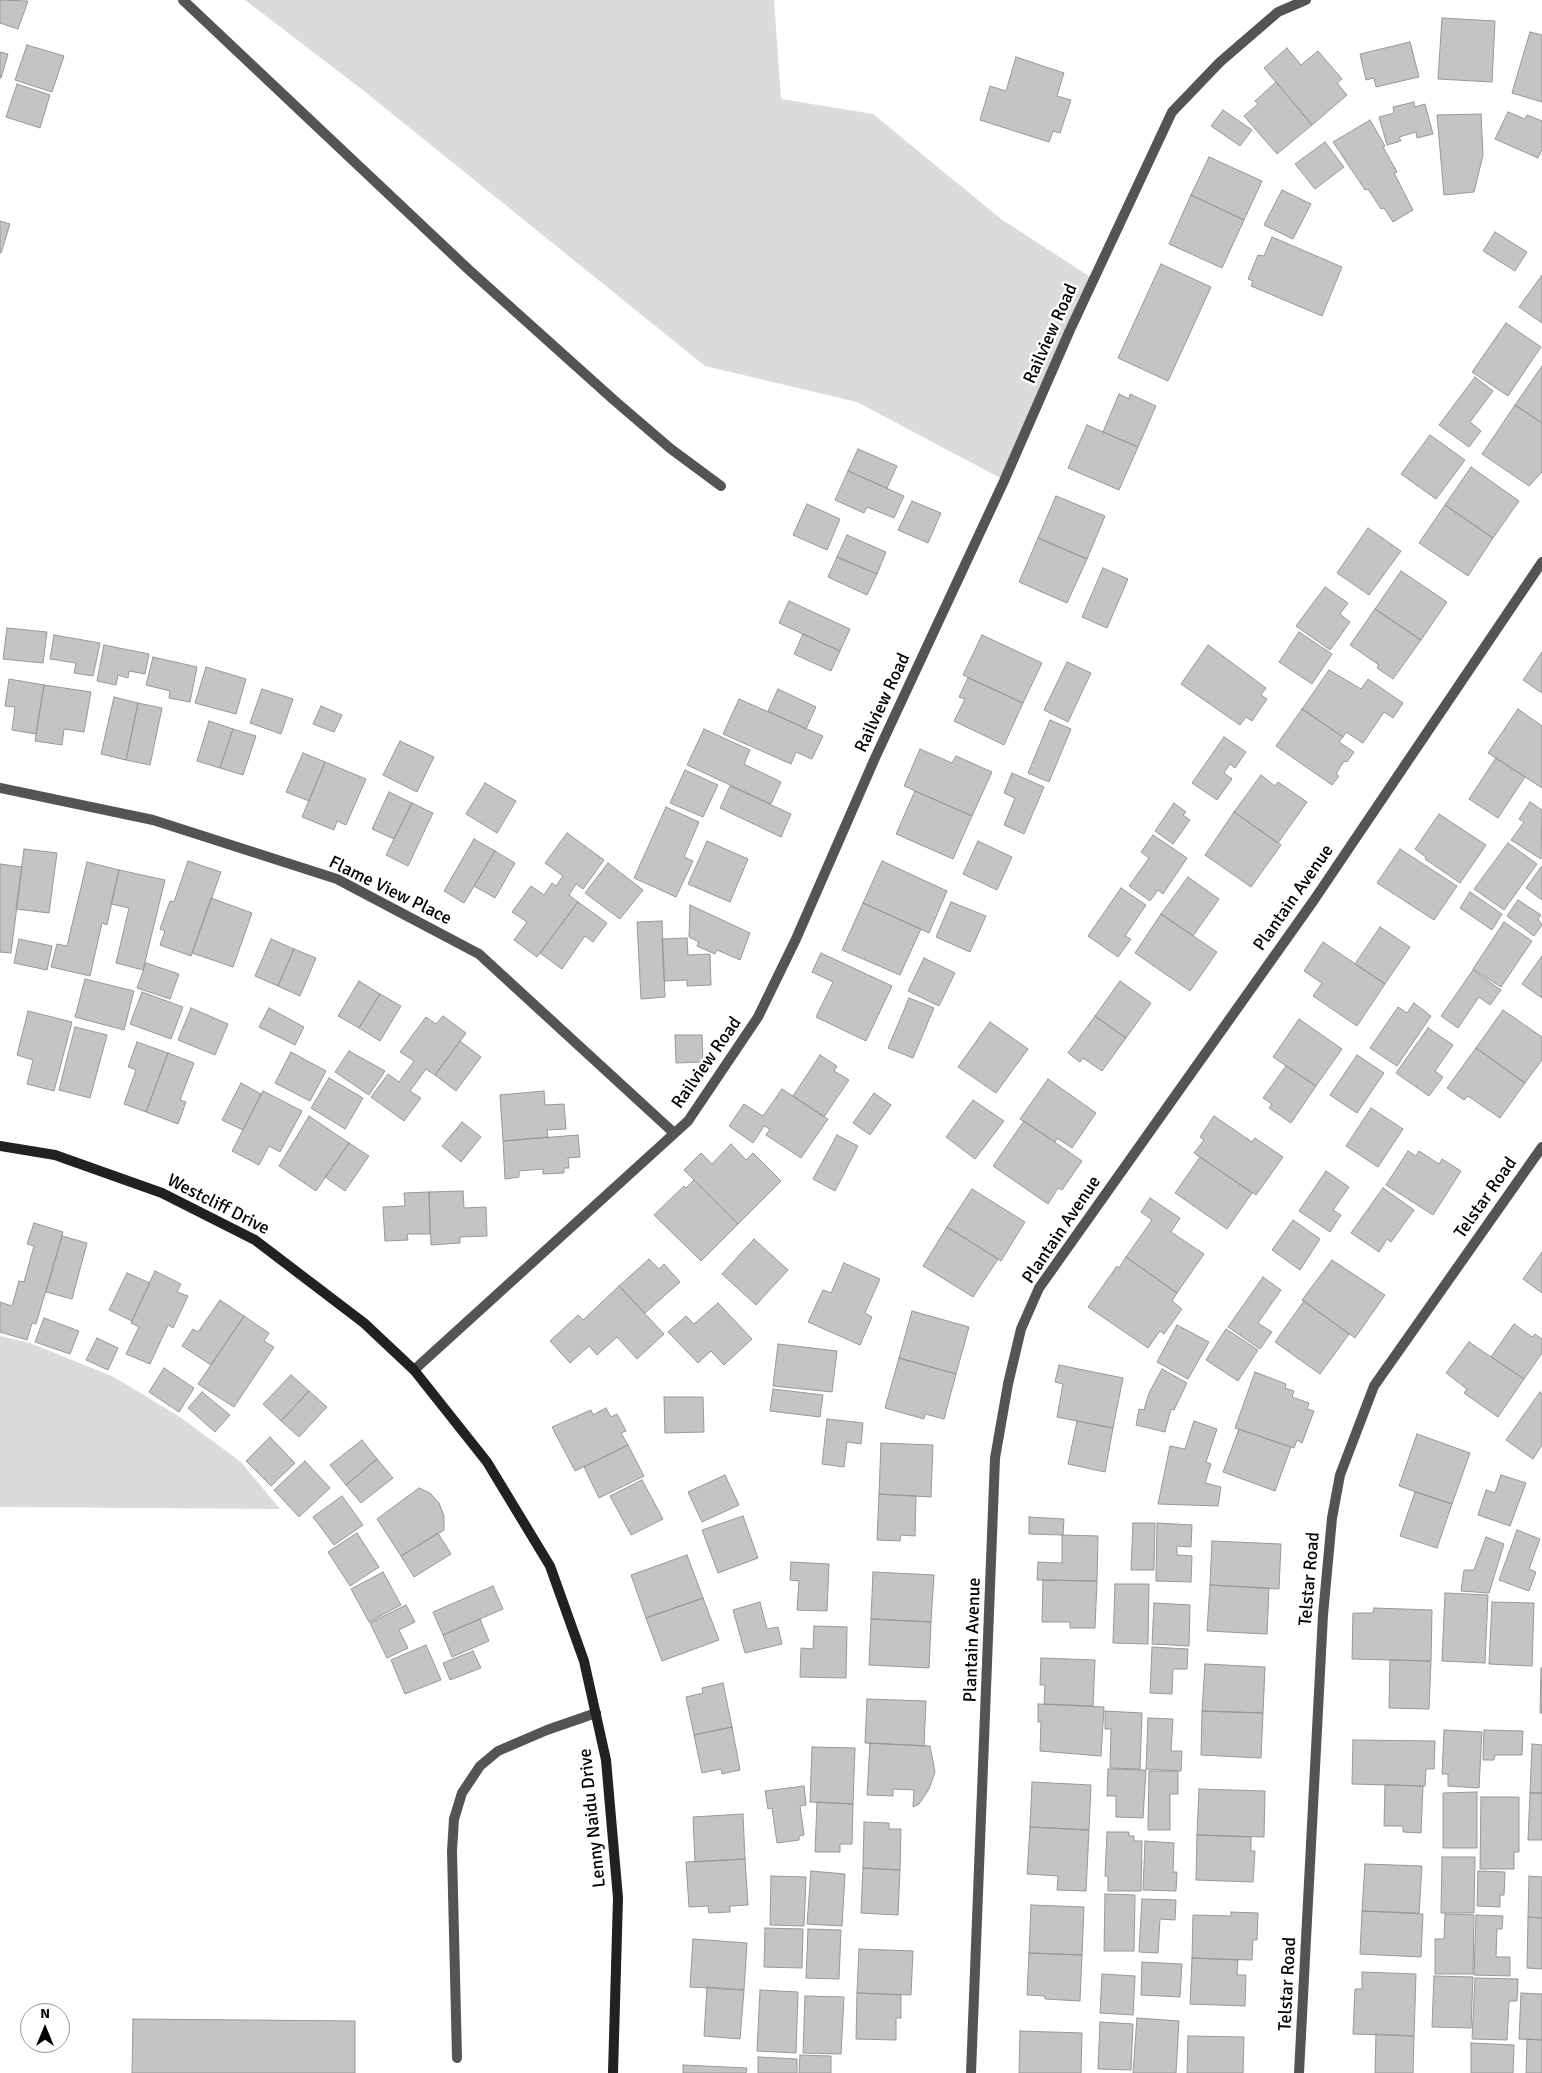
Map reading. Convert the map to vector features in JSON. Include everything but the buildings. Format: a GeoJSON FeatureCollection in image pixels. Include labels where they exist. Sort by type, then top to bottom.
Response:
{"type":"FeatureCollection","features":[{"type":"Feature","properties":{"kind":"street"},"geometry":{"type":"LineString","coordinates":[[183,0],[468,269],[622,407],[671,449],[721,486]]}},
{"type":"Feature","properties":{"kind":"street","name":"Railview Road"},"geometry":{"type":"LineString","coordinates":[[414,1370],[688,1121],[758,1018],[796,939],[876,758],[1004,481],[1070,330],[1172,112],[1220,62],[1278,12],[1306,0]]}},
{"type":"Feature","properties":{"kind":"street","name":"Plantain Avenue"},"geometry":{"type":"LineString","coordinates":[[971,2073],[995,1458],[1008,1384],[1021,1329],[1039,1288],[1314,900],[1542,562]]}},
{"type":"Feature","properties":{"kind":"street","name":"Flame View Place"},"geometry":{"type":"LineString","coordinates":[[0,788],[153,820],[337,879],[479,954],[674,1133]]}},
{"type":"Feature","properties":{"kind":"street","name":"Westcliff Drive"},"geometry":{"type":"LineString","coordinates":[[0,1146],[54,1155],[162,1193],[256,1240],[364,1323],[414,1370]]}},
{"type":"Feature","properties":{"kind":"street","name":"Telstar Road"},"geometry":{"type":"LineString","coordinates":[[1299,2073],[1323,1615],[1332,1518],[1340,1475],[1374,1386],[1542,1147]]}},
{"type":"Feature","properties":{"kind":"street","name":"Lenny Naidu Drive"},"geometry":{"type":"LineString","coordinates":[[414,1370],[487,1462],[550,1566],[584,1661],[606,1760],[618,1898],[612,2073]]}},
{"type":"Feature","properties":{"kind":"street"},"geometry":{"type":"LineString","coordinates":[[457,2058],[452,1851],[454,1820],[462,1793],[480,1766],[498,1751],[547,1730],[596,1713]]}},
{"type":"Feature","properties":{"kind":"shaded area"},"geometry":{"type":"Polygon","coordinates":[[[245,0],[774,0],[781,99],[873,114],[1001,219],[1095,280],[1006,481],[857,402],[705,366],[364,91],[245,0]]]}},
{"type":"Feature","properties":{"kind":"shaded area"},"geometry":{"type":"Polygon","coordinates":[[[0,1336],[30,1343],[114,1377],[180,1417],[241,1462],[280,1509],[0,1507],[0,1336]]]}}]}
